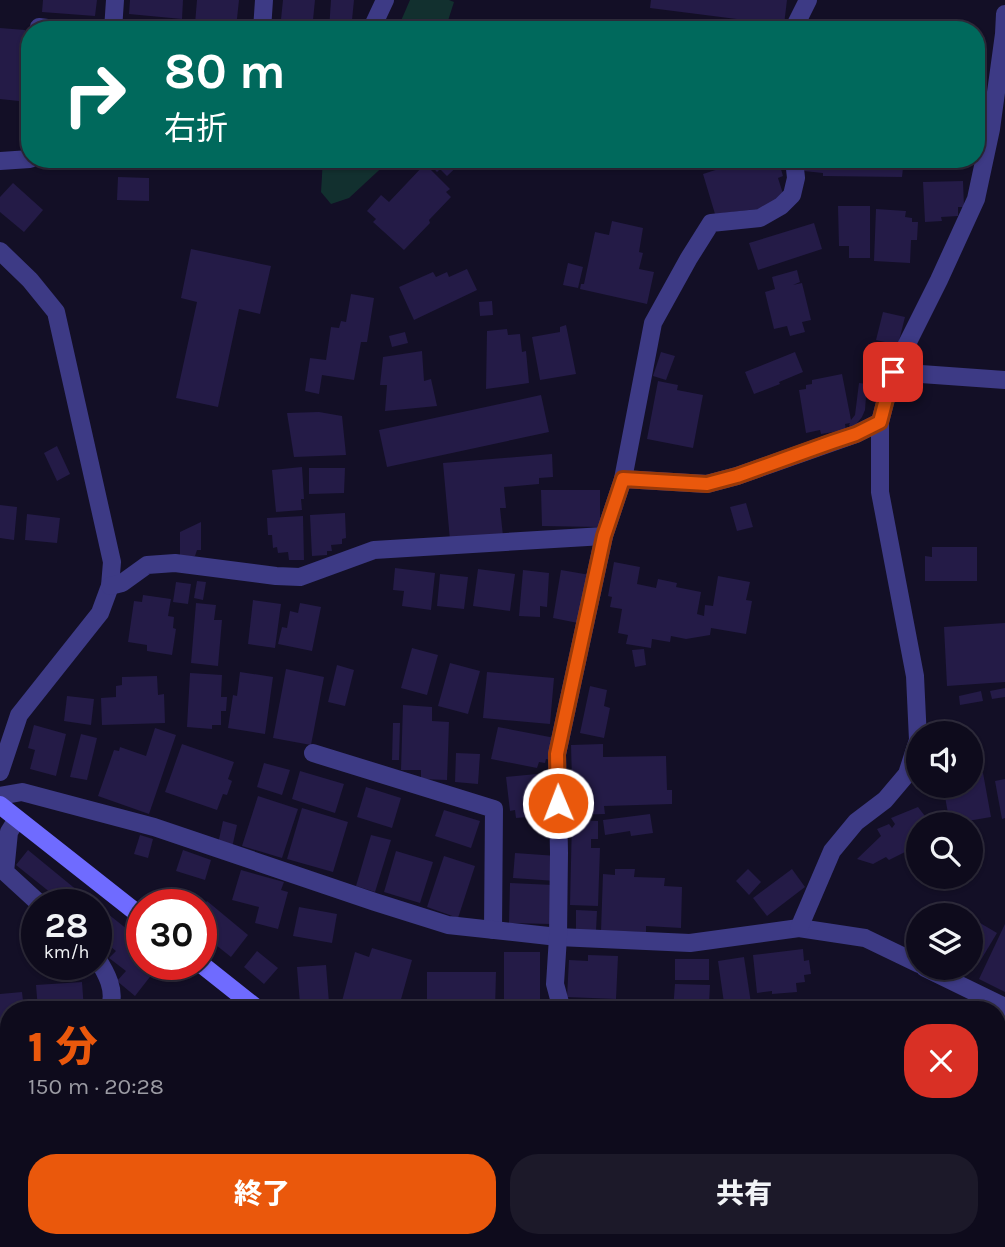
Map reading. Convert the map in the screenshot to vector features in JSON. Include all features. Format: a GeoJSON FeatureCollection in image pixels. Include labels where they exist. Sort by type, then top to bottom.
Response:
{"type":"FeatureCollection","features":[{"type":"Feature","properties":{"kind":"street"},"geometry":{"type":"LineString","coordinates":[[114,21],[115,0]]}},
{"type":"Feature","properties":{"kind":"street"},"geometry":{"type":"LineString","coordinates":[[263,21],[264,0]]}},
{"type":"Feature","properties":{"kind":"street"},"geometry":{"type":"LineString","coordinates":[[375,21],[385,0]]}},
{"type":"Feature","properties":{"kind":"street"},"geometry":{"type":"LineString","coordinates":[[798,21],[808,0]]}},
{"type":"Feature","properties":{"kind":"street"},"geometry":{"type":"LineString","coordinates":[[985,157],[991,129],[1005,14]]}},
{"type":"Feature","properties":{"kind":"street"},"geometry":{"type":"LineString","coordinates":[[0,160],[21,159]]}},
{"type":"Feature","properties":{"kind":"street"},"geometry":{"type":"LineString","coordinates":[[560,1001],[555,984],[559,853],[557,754],[604,536],[623,479],[653,323],[711,223],[760,218],[781,205],[792,195],[796,178],[795,168]]}},
{"type":"Feature","properties":{"kind":"street"},"geometry":{"type":"LineString","coordinates":[[799,928],[832,852],[856,822],[885,800],[907,774],[918,740],[915,676],[880,492],[880,422],[893,372],[976,198],[983,168]]}},
{"type":"Feature","properties":{"kind":"street"},"geometry":{"type":"LineString","coordinates":[[0,251],[30,280],[56,312],[113,562],[110,586],[100,613],[19,715],[0,772]]}},
{"type":"Feature","properties":{"kind":"street"},"geometry":{"type":"LineString","coordinates":[[893,372],[1005,380]]}},
{"type":"Feature","properties":{"kind":"street"},"geometry":{"type":"LineString","coordinates":[[623,479],[707,484],[844,438],[880,422]]}},
{"type":"Feature","properties":{"kind":"street"},"geometry":{"type":"LineString","coordinates":[[110,586],[122,583],[147,565],[175,563],[300,577],[374,550],[604,536]]}},
{"type":"Feature","properties":{"kind":"street"},"geometry":{"type":"LineString","coordinates":[[313,752],[494,809],[493,930]]}},
{"type":"Feature","properties":{"kind":"street"},"geometry":{"type":"LineString","coordinates":[[0,796],[22,792],[154,827],[448,925],[558,937],[690,943],[799,928],[865,938],[906,958]]}},
{"type":"Feature","properties":{"kind":"street"},"geometry":{"type":"LineString","coordinates":[[0,805],[126,904]]}},
{"type":"Feature","properties":{"kind":"street"},"geometry":{"type":"LineString","coordinates":[[17,818],[9,832],[5,872],[24,889]]}},
{"type":"Feature","properties":{"kind":"street"},"geometry":{"type":"LineString","coordinates":[[217,977],[248,1001]]}},
{"type":"Feature","properties":{"kind":"street"},"geometry":{"type":"LineString","coordinates":[[109,980],[112,1001]]}},
{"type":"Feature","properties":{"kind":"street"},"geometry":{"type":"LineString","coordinates":[[950,980],[993,1001]]}},
{"type":"Feature","properties":{"kind":"green space"},"geometry":{"type":"Polygon","coordinates":[[[410,0],[454,2],[448,21],[401,21],[410,0]]]}},
{"type":"Feature","properties":{"kind":"green space"},"geometry":{"type":"Polygon","coordinates":[[[322,168],[381,168],[349,198],[331,204],[321,192],[322,168]]]}},
{"type":"Feature","properties":{"kind":"building"},"geometry":{"type":"Polygon","coordinates":[[[43,0],[97,0],[95,16],[42,12],[43,0]]]}},
{"type":"Feature","properties":{"kind":"building"},"geometry":{"type":"Polygon","coordinates":[[[130,0],[183,0],[182,19],[129,14],[130,0]]]}},
{"type":"Feature","properties":{"kind":"building"},"geometry":{"type":"Polygon","coordinates":[[[197,0],[239,0],[237,21],[195,21],[197,0]]]}},
{"type":"Feature","properties":{"kind":"building"},"geometry":{"type":"Polygon","coordinates":[[[283,0],[315,0],[313,21],[281,21],[283,0]]]}},
{"type":"Feature","properties":{"kind":"building"},"geometry":{"type":"Polygon","coordinates":[[[331,0],[354,0],[352,21],[330,21],[331,0]]]}},
{"type":"Feature","properties":{"kind":"building"},"geometry":{"type":"Polygon","coordinates":[[[651,0],[787,0],[784,21],[752,21],[650,8],[651,0]]]}},
{"type":"Feature","properties":{"kind":"building"},"geometry":{"type":"Polygon","coordinates":[[[0,28],[21,30],[19,101],[0,99],[0,28]]]}},
{"type":"Feature","properties":{"kind":"building"},"geometry":{"type":"Polygon","coordinates":[[[421,168],[429,168],[450,189],[446,192],[451,197],[404,250],[373,222],[376,219],[367,211],[381,195],[389,202],[421,168]]]}},
{"type":"Feature","properties":{"kind":"building"},"geometry":{"type":"Polygon","coordinates":[[[433,168],[455,168],[447,176],[440,169],[437,172],[433,168]]]}},
{"type":"Feature","properties":{"kind":"building"},"geometry":{"type":"Polygon","coordinates":[[[722,168],[781,168],[783,176],[778,178],[785,200],[767,208],[715,214],[703,174],[722,168]]]}},
{"type":"Feature","properties":{"kind":"building"},"geometry":{"type":"Polygon","coordinates":[[[804,168],[903,168],[902,177],[823,176],[823,173],[804,171],[804,168]]]}},
{"type":"Feature","properties":{"kind":"building"},"geometry":{"type":"Polygon","coordinates":[[[118,177],[149,178],[149,201],[117,200],[118,177]]]}},
{"type":"Feature","properties":{"kind":"building"},"geometry":{"type":"Polygon","coordinates":[[[963,181],[964,207],[958,207],[958,216],[925,222],[923,182],[963,181]]]}},
{"type":"Feature","properties":{"kind":"building"},"geometry":{"type":"Polygon","coordinates":[[[13,183],[43,210],[24,232],[0,212],[0,197],[13,183]]]}},
{"type":"Feature","properties":{"kind":"building"},"geometry":{"type":"Polygon","coordinates":[[[838,206],[870,206],[870,258],[849,258],[849,246],[839,246],[838,206]]]}},
{"type":"Feature","properties":{"kind":"building"},"geometry":{"type":"Polygon","coordinates":[[[876,209],[906,211],[905,217],[912,218],[912,222],[918,222],[917,240],[911,240],[910,263],[874,261],[876,209]]]}},
{"type":"Feature","properties":{"kind":"building"},"geometry":{"type":"Polygon","coordinates":[[[612,221],[643,228],[639,252],[643,253],[639,269],[654,272],[647,304],[580,289],[581,284],[584,284],[595,232],[609,235],[612,221]]]}},
{"type":"Feature","properties":{"kind":"building"},"geometry":{"type":"Polygon","coordinates":[[[814,223],[822,249],[758,270],[749,243],[814,223]]]}},
{"type":"Feature","properties":{"kind":"building"},"geometry":{"type":"Polygon","coordinates":[[[191,249],[271,266],[260,314],[239,309],[218,407],[176,398],[197,302],[181,298],[191,249]]]}},
{"type":"Feature","properties":{"kind":"building"},"geometry":{"type":"Polygon","coordinates":[[[568,263],[583,267],[578,288],[563,285],[568,263]]]}},
{"type":"Feature","properties":{"kind":"building"},"geometry":{"type":"Polygon","coordinates":[[[467,269],[477,290],[414,320],[399,287],[433,272],[436,277],[447,272],[449,277],[467,269]]]}},
{"type":"Feature","properties":{"kind":"building"},"geometry":{"type":"Polygon","coordinates":[[[797,270],[800,282],[793,285],[802,283],[811,320],[802,322],[805,332],[790,336],[787,326],[774,329],[765,292],[775,289],[772,277],[797,270]]]}},
{"type":"Feature","properties":{"kind":"building"},"geometry":{"type":"Polygon","coordinates":[[[351,294],[374,298],[367,342],[361,342],[354,380],[322,375],[319,394],[305,391],[310,358],[326,360],[331,327],[339,328],[341,321],[346,322],[351,294]]]}},
{"type":"Feature","properties":{"kind":"building"},"geometry":{"type":"Polygon","coordinates":[[[492,301],[493,315],[480,316],[479,302],[492,301]]]}},
{"type":"Feature","properties":{"kind":"building"},"geometry":{"type":"Polygon","coordinates":[[[883,312],[905,317],[898,345],[876,340],[883,312]]]}},
{"type":"Feature","properties":{"kind":"building"},"geometry":{"type":"Polygon","coordinates":[[[566,325],[576,374],[540,380],[532,337],[560,332],[560,327],[566,325]]]}},
{"type":"Feature","properties":{"kind":"building"},"geometry":{"type":"Polygon","coordinates":[[[507,329],[508,335],[520,334],[522,352],[526,351],[529,383],[486,389],[487,331],[507,329]]]}},
{"type":"Feature","properties":{"kind":"building"},"geometry":{"type":"Polygon","coordinates":[[[405,332],[408,343],[392,347],[389,336],[405,332]]]}},
{"type":"Feature","properties":{"kind":"building"},"geometry":{"type":"Polygon","coordinates":[[[422,351],[424,381],[431,379],[437,406],[385,411],[387,385],[380,385],[383,357],[422,351]]]}},
{"type":"Feature","properties":{"kind":"building"},"geometry":{"type":"Polygon","coordinates":[[[661,352],[675,356],[666,380],[653,376],[661,352]]]}},
{"type":"Feature","properties":{"kind":"building"},"geometry":{"type":"Polygon","coordinates":[[[795,352],[803,372],[754,394],[745,372],[795,352]]]}},
{"type":"Feature","properties":{"kind":"building"},"geometry":{"type":"Polygon","coordinates":[[[842,374],[851,420],[855,415],[859,383],[867,384],[862,417],[853,428],[850,423],[845,424],[846,430],[821,434],[820,430],[806,433],[799,390],[806,389],[806,385],[812,384],[812,380],[842,374]]]}},
{"type":"Feature","properties":{"kind":"building"},"geometry":{"type":"Polygon","coordinates":[[[658,381],[678,385],[677,390],[703,395],[693,448],[647,439],[658,381]]]}},
{"type":"Feature","properties":{"kind":"building"},"geometry":{"type":"Polygon","coordinates":[[[541,395],[549,432],[387,467],[379,430],[541,395]]]}},
{"type":"Feature","properties":{"kind":"building"},"geometry":{"type":"Polygon","coordinates":[[[319,412],[342,416],[346,455],[294,457],[287,413],[319,412]]]}},
{"type":"Feature","properties":{"kind":"building"},"geometry":{"type":"Polygon","coordinates":[[[57,446],[70,474],[57,481],[44,453],[57,446]]]}},
{"type":"Feature","properties":{"kind":"building"},"geometry":{"type":"Polygon","coordinates":[[[552,454],[553,477],[539,478],[539,484],[504,487],[506,508],[500,508],[503,536],[450,540],[443,463],[552,454]]]}},
{"type":"Feature","properties":{"kind":"building"},"geometry":{"type":"Polygon","coordinates":[[[302,467],[302,510],[276,512],[272,470],[302,467]]]}},
{"type":"Feature","properties":{"kind":"building"},"geometry":{"type":"Polygon","coordinates":[[[309,468],[345,468],[344,493],[309,494],[309,468]]]}},
{"type":"Feature","properties":{"kind":"building"},"geometry":{"type":"Polygon","coordinates":[[[541,490],[600,490],[600,527],[542,526],[541,490]]]}},
{"type":"Feature","properties":{"kind":"building"},"geometry":{"type":"Polygon","coordinates":[[[746,503],[753,527],[737,531],[730,507],[746,503]]]}},
{"type":"Feature","properties":{"kind":"building"},"geometry":{"type":"Polygon","coordinates":[[[0,505],[17,507],[14,540],[0,538],[0,505]]]}},
{"type":"Feature","properties":{"kind":"building"},"geometry":{"type":"Polygon","coordinates":[[[345,513],[346,538],[342,539],[342,544],[331,545],[332,551],[327,551],[327,555],[312,556],[310,515],[345,513]]]}},
{"type":"Feature","properties":{"kind":"building"},"geometry":{"type":"Polygon","coordinates":[[[27,514],[60,518],[57,543],[25,540],[27,514]]]}},
{"type":"Feature","properties":{"kind":"building"},"geometry":{"type":"Polygon","coordinates":[[[303,516],[304,560],[289,560],[288,552],[278,553],[277,547],[273,548],[272,535],[268,535],[267,518],[303,516]]]}},
{"type":"Feature","properties":{"kind":"building"},"geometry":{"type":"Polygon","coordinates":[[[201,522],[201,550],[197,550],[195,556],[180,557],[180,532],[201,522]]]}},
{"type":"Feature","properties":{"kind":"building"},"geometry":{"type":"Polygon","coordinates":[[[932,547],[977,547],[977,581],[925,581],[925,556],[932,557],[932,547]]]}},
{"type":"Feature","properties":{"kind":"building"},"geometry":{"type":"Polygon","coordinates":[[[614,562],[640,567],[637,584],[656,588],[658,579],[677,583],[676,587],[701,592],[697,614],[704,616],[705,605],[713,606],[718,576],[750,582],[746,600],[752,601],[746,634],[711,628],[710,635],[686,639],[671,636],[670,642],[652,639],[651,648],[626,644],[628,635],[618,633],[622,609],[610,607],[612,597],[608,596],[614,562]]]}},
{"type":"Feature","properties":{"kind":"building"},"geometry":{"type":"Polygon","coordinates":[[[395,568],[435,573],[431,610],[402,606],[404,591],[393,590],[395,568]]]}},
{"type":"Feature","properties":{"kind":"building"},"geometry":{"type":"Polygon","coordinates":[[[478,569],[515,574],[510,611],[473,606],[478,569]]]}},
{"type":"Feature","properties":{"kind":"building"},"geometry":{"type":"Polygon","coordinates":[[[523,570],[549,573],[547,607],[540,606],[540,617],[519,616],[523,570]]]}},
{"type":"Feature","properties":{"kind":"building"},"geometry":{"type":"Polygon","coordinates":[[[561,570],[590,575],[578,623],[553,618],[561,570]]]}},
{"type":"Feature","properties":{"kind":"building"},"geometry":{"type":"Polygon","coordinates":[[[440,574],[468,577],[464,609],[437,606],[440,574]]]}},
{"type":"Feature","properties":{"kind":"building"},"geometry":{"type":"Polygon","coordinates":[[[197,581],[206,582],[203,600],[194,598],[197,581]]]}},
{"type":"Feature","properties":{"kind":"building"},"geometry":{"type":"Polygon","coordinates":[[[176,582],[191,584],[188,604],[173,602],[176,582]]]}},
{"type":"Feature","properties":{"kind":"building"},"geometry":{"type":"Polygon","coordinates":[[[143,595],[171,599],[168,616],[174,617],[173,628],[176,629],[172,655],[147,651],[147,645],[128,642],[134,601],[142,602],[143,595]]]}},
{"type":"Feature","properties":{"kind":"building"},"geometry":{"type":"Polygon","coordinates":[[[253,600],[281,604],[275,648],[248,644],[253,600]]]}},
{"type":"Feature","properties":{"kind":"building"},"geometry":{"type":"Polygon","coordinates":[[[196,603],[216,605],[214,620],[222,620],[218,666],[191,663],[196,603]]]}},
{"type":"Feature","properties":{"kind":"building"},"geometry":{"type":"Polygon","coordinates":[[[300,603],[321,607],[312,651],[278,644],[282,627],[287,628],[290,611],[298,613],[300,603]]]}},
{"type":"Feature","properties":{"kind":"building"},"geometry":{"type":"Polygon","coordinates":[[[1005,623],[1005,682],[947,686],[944,627],[1005,623]]]}},
{"type":"Feature","properties":{"kind":"building"},"geometry":{"type":"Polygon","coordinates":[[[412,648],[438,655],[427,695],[401,688],[412,648]]]}},
{"type":"Feature","properties":{"kind":"building"},"geometry":{"type":"Polygon","coordinates":[[[644,649],[646,665],[635,667],[632,650],[644,649]]]}},
{"type":"Feature","properties":{"kind":"building"},"geometry":{"type":"Polygon","coordinates":[[[450,663],[480,671],[468,714],[438,706],[450,663]]]}},
{"type":"Feature","properties":{"kind":"building"},"geometry":{"type":"Polygon","coordinates":[[[337,665],[354,670],[345,706],[328,702],[337,665]]]}},
{"type":"Feature","properties":{"kind":"building"},"geometry":{"type":"Polygon","coordinates":[[[286,669],[324,677],[311,745],[273,738],[286,669]]]}},
{"type":"Feature","properties":{"kind":"building"},"geometry":{"type":"Polygon","coordinates":[[[240,672],[273,677],[265,734],[228,728],[240,672]]]}},
{"type":"Feature","properties":{"kind":"building"},"geometry":{"type":"Polygon","coordinates":[[[487,672],[554,678],[550,724],[483,718],[487,672]]]}},
{"type":"Feature","properties":{"kind":"building"},"geometry":{"type":"Polygon","coordinates":[[[190,673],[222,675],[221,697],[227,697],[226,711],[221,711],[221,725],[212,725],[212,729],[187,727],[190,673]]]}},
{"type":"Feature","properties":{"kind":"building"},"geometry":{"type":"Polygon","coordinates":[[[157,676],[158,695],[164,694],[165,723],[102,725],[101,698],[116,697],[116,686],[122,685],[122,677],[157,676]]]}},
{"type":"Feature","properties":{"kind":"building"},"geometry":{"type":"Polygon","coordinates":[[[590,686],[607,690],[604,706],[610,708],[604,738],[580,733],[590,686]]]}},
{"type":"Feature","properties":{"kind":"building"},"geometry":{"type":"Polygon","coordinates":[[[1005,688],[1005,697],[992,699],[990,691],[1005,688]]]}},
{"type":"Feature","properties":{"kind":"building"},"geometry":{"type":"Polygon","coordinates":[[[981,691],[983,701],[960,705],[959,696],[981,691]]]}},
{"type":"Feature","properties":{"kind":"building"},"geometry":{"type":"Polygon","coordinates":[[[67,696],[94,699],[91,725],[64,721],[67,696]]]}},
{"type":"Feature","properties":{"kind":"building"},"geometry":{"type":"Polygon","coordinates":[[[403,705],[432,707],[432,721],[449,722],[447,780],[421,779],[421,770],[401,770],[403,705]]]}},
{"type":"Feature","properties":{"kind":"building"},"geometry":{"type":"Polygon","coordinates":[[[393,723],[400,723],[399,760],[392,760],[393,723]]]}},
{"type":"Feature","properties":{"kind":"building"},"geometry":{"type":"Polygon","coordinates":[[[34,725],[66,734],[56,776],[30,769],[35,750],[28,748],[34,725]]]}},
{"type":"Feature","properties":{"kind":"building"},"geometry":{"type":"Polygon","coordinates":[[[498,727],[555,738],[551,760],[539,762],[537,768],[491,759],[498,727]]]}},
{"type":"Feature","properties":{"kind":"building"},"geometry":{"type":"Polygon","coordinates":[[[155,728],[176,735],[149,814],[98,796],[114,750],[119,751],[120,747],[146,756],[155,728]]]}},
{"type":"Feature","properties":{"kind":"building"},"geometry":{"type":"Polygon","coordinates":[[[81,734],[97,738],[87,780],[70,777],[81,734]]]}},
{"type":"Feature","properties":{"kind":"building"},"geometry":{"type":"Polygon","coordinates":[[[182,744],[234,762],[228,779],[232,781],[217,810],[165,792],[182,744]]]}},
{"type":"Feature","properties":{"kind":"building"},"geometry":{"type":"Polygon","coordinates":[[[603,744],[603,757],[666,756],[667,790],[672,790],[672,804],[604,806],[605,814],[573,815],[571,745],[603,744]]]}},
{"type":"Feature","properties":{"kind":"building"},"geometry":{"type":"Polygon","coordinates":[[[456,753],[480,754],[478,784],[455,782],[456,753]]]}},
{"type":"Feature","properties":{"kind":"building"},"geometry":{"type":"Polygon","coordinates":[[[264,763],[290,770],[282,795],[257,787],[264,763]]]}},
{"type":"Feature","properties":{"kind":"building"},"geometry":{"type":"Polygon","coordinates":[[[300,771],[344,784],[335,813],[292,799],[300,771]]]}},
{"type":"Feature","properties":{"kind":"building"},"geometry":{"type":"Polygon","coordinates":[[[983,773],[991,817],[983,818],[983,812],[948,812],[945,798],[983,798],[983,773]]]}},
{"type":"Feature","properties":{"kind":"building"},"geometry":{"type":"Polygon","coordinates":[[[537,774],[538,781],[547,780],[551,815],[516,818],[515,810],[510,811],[506,777],[537,774]]]}},
{"type":"Feature","properties":{"kind":"building"},"geometry":{"type":"Polygon","coordinates":[[[1005,779],[1005,818],[1002,819],[995,781],[1005,779]]]}},
{"type":"Feature","properties":{"kind":"building"},"geometry":{"type":"Polygon","coordinates":[[[366,787],[401,798],[392,828],[357,817],[366,787]]]}},
{"type":"Feature","properties":{"kind":"building"},"geometry":{"type":"Polygon","coordinates":[[[258,796],[298,809],[282,858],[242,846],[258,796]]]}},
{"type":"Feature","properties":{"kind":"building"},"geometry":{"type":"Polygon","coordinates":[[[918,807],[922,812],[906,812],[906,852],[873,864],[857,859],[881,836],[877,829],[889,824],[892,828],[895,824],[891,818],[918,807]]]}},
{"type":"Feature","properties":{"kind":"building"},"geometry":{"type":"Polygon","coordinates":[[[302,808],[348,822],[333,872],[287,859],[302,808]]]}},
{"type":"Feature","properties":{"kind":"building"},"geometry":{"type":"Polygon","coordinates":[[[444,810],[480,821],[471,848],[435,836],[444,810]]]}},
{"type":"Feature","properties":{"kind":"building"},"geometry":{"type":"Polygon","coordinates":[[[650,814],[653,833],[631,836],[630,831],[605,835],[603,820],[650,814]]]}},
{"type":"Feature","properties":{"kind":"building"},"geometry":{"type":"Polygon","coordinates":[[[572,820],[598,821],[598,839],[591,839],[591,848],[600,848],[598,906],[570,905],[572,820]]]}},
{"type":"Feature","properties":{"kind":"building"},"geometry":{"type":"Polygon","coordinates":[[[223,821],[237,825],[232,848],[218,844],[223,821]]]}},
{"type":"Feature","properties":{"kind":"building"},"geometry":{"type":"Polygon","coordinates":[[[140,835],[153,839],[148,858],[134,854],[140,835]]]}},
{"type":"Feature","properties":{"kind":"building"},"geometry":{"type":"Polygon","coordinates":[[[371,835],[391,840],[375,892],[356,886],[371,835]]]}},
{"type":"Feature","properties":{"kind":"building"},"geometry":{"type":"Polygon","coordinates":[[[28,850],[76,889],[46,889],[16,865],[28,850]]]}},
{"type":"Feature","properties":{"kind":"building"},"geometry":{"type":"Polygon","coordinates":[[[183,850],[211,860],[205,880],[176,871],[183,850]]]}},
{"type":"Feature","properties":{"kind":"building"},"geometry":{"type":"Polygon","coordinates":[[[396,851],[433,862],[420,903],[384,892],[396,851]]]}},
{"type":"Feature","properties":{"kind":"building"},"geometry":{"type":"Polygon","coordinates":[[[515,853],[557,856],[556,881],[513,878],[515,853]]]}},
{"type":"Feature","properties":{"kind":"building"},"geometry":{"type":"Polygon","coordinates":[[[444,856],[475,866],[458,918],[427,907],[444,856]]]}},
{"type":"Feature","properties":{"kind":"building"},"geometry":{"type":"Polygon","coordinates":[[[615,869],[635,869],[634,877],[665,878],[664,886],[682,887],[681,928],[646,926],[646,932],[601,931],[603,874],[615,875],[615,869]]]}},
{"type":"Feature","properties":{"kind":"building"},"geometry":{"type":"Polygon","coordinates":[[[748,869],[761,882],[749,895],[736,881],[748,869]]]}},
{"type":"Feature","properties":{"kind":"building"},"geometry":{"type":"Polygon","coordinates":[[[792,869],[805,887],[767,916],[753,898],[792,869]]]}},
{"type":"Feature","properties":{"kind":"building"},"geometry":{"type":"Polygon","coordinates":[[[241,870],[284,882],[281,890],[288,892],[278,929],[255,923],[259,907],[232,900],[241,870]]]}},
{"type":"Feature","properties":{"kind":"building"},"geometry":{"type":"Polygon","coordinates":[[[510,883],[553,885],[551,924],[509,923],[510,883]]]}},
{"type":"Feature","properties":{"kind":"building"},"geometry":{"type":"Polygon","coordinates":[[[299,907],[337,914],[332,943],[293,936],[299,907]]]}},
{"type":"Feature","properties":{"kind":"building"},"geometry":{"type":"Polygon","coordinates":[[[217,909],[248,935],[231,957],[217,946],[217,909]]]}},
{"type":"Feature","properties":{"kind":"building"},"geometry":{"type":"Polygon","coordinates":[[[576,910],[597,911],[596,931],[576,931],[576,910]]]}},
{"type":"Feature","properties":{"kind":"building"},"geometry":{"type":"Polygon","coordinates":[[[112,917],[126,928],[126,971],[112,960],[116,951],[112,948],[112,917]]]}},
{"type":"Feature","properties":{"kind":"building"},"geometry":{"type":"Polygon","coordinates":[[[1005,924],[1005,992],[981,980],[1005,924]]]}},
{"type":"Feature","properties":{"kind":"building"},"geometry":{"type":"Polygon","coordinates":[[[983,925],[997,933],[983,956],[983,925]]]}},
{"type":"Feature","properties":{"kind":"building"},"geometry":{"type":"Polygon","coordinates":[[[372,948],[412,960],[401,1001],[342,1001],[355,952],[369,957],[372,948]]]}},
{"type":"Feature","properties":{"kind":"building"},"geometry":{"type":"Polygon","coordinates":[[[803,949],[804,961],[809,960],[811,974],[804,975],[805,982],[796,983],[797,992],[757,993],[753,955],[803,949]]]}},
{"type":"Feature","properties":{"kind":"building"},"geometry":{"type":"Polygon","coordinates":[[[257,951],[278,968],[264,984],[244,967],[257,951]]]}},
{"type":"Feature","properties":{"kind":"building"},"geometry":{"type":"Polygon","coordinates":[[[504,952],[540,952],[540,1001],[504,1001],[504,952]]]}},
{"type":"Feature","properties":{"kind":"building"},"geometry":{"type":"Polygon","coordinates":[[[588,955],[618,956],[616,999],[567,997],[569,960],[588,961],[588,955]]]}},
{"type":"Feature","properties":{"kind":"building"},"geometry":{"type":"Polygon","coordinates":[[[744,957],[751,1001],[724,1001],[718,961],[744,957]]]}},
{"type":"Feature","properties":{"kind":"building"},"geometry":{"type":"Polygon","coordinates":[[[675,959],[709,959],[709,980],[675,980],[675,959]]]}},
{"type":"Feature","properties":{"kind":"building"},"geometry":{"type":"Polygon","coordinates":[[[326,965],[329,1001],[300,1001],[297,967],[326,965]]]}},
{"type":"Feature","properties":{"kind":"building"},"geometry":{"type":"Polygon","coordinates":[[[126,971],[126,980],[148,980],[135,996],[117,981],[126,971]]]}},
{"type":"Feature","properties":{"kind":"building"},"geometry":{"type":"Polygon","coordinates":[[[427,972],[496,972],[495,1001],[427,1001],[427,972]]]}},
{"type":"Feature","properties":{"kind":"building"},"geometry":{"type":"Polygon","coordinates":[[[82,982],[83,1001],[37,1001],[36,985],[82,982]]]}},
{"type":"Feature","properties":{"kind":"building"},"geometry":{"type":"Polygon","coordinates":[[[675,984],[710,985],[709,1001],[674,1001],[675,984]]]}},
{"type":"Feature","properties":{"kind":"building"},"geometry":{"type":"Polygon","coordinates":[[[22,992],[23,1001],[0,1001],[0,994],[22,992]]]}},
{"type":"Feature","properties":{"kind":"route"},"geometry":{"type":"LineString","coordinates":[[558,803],[557,754],[604,536],[623,479],[707,484],[856,434],[880,422],[893,372]]}}]}
